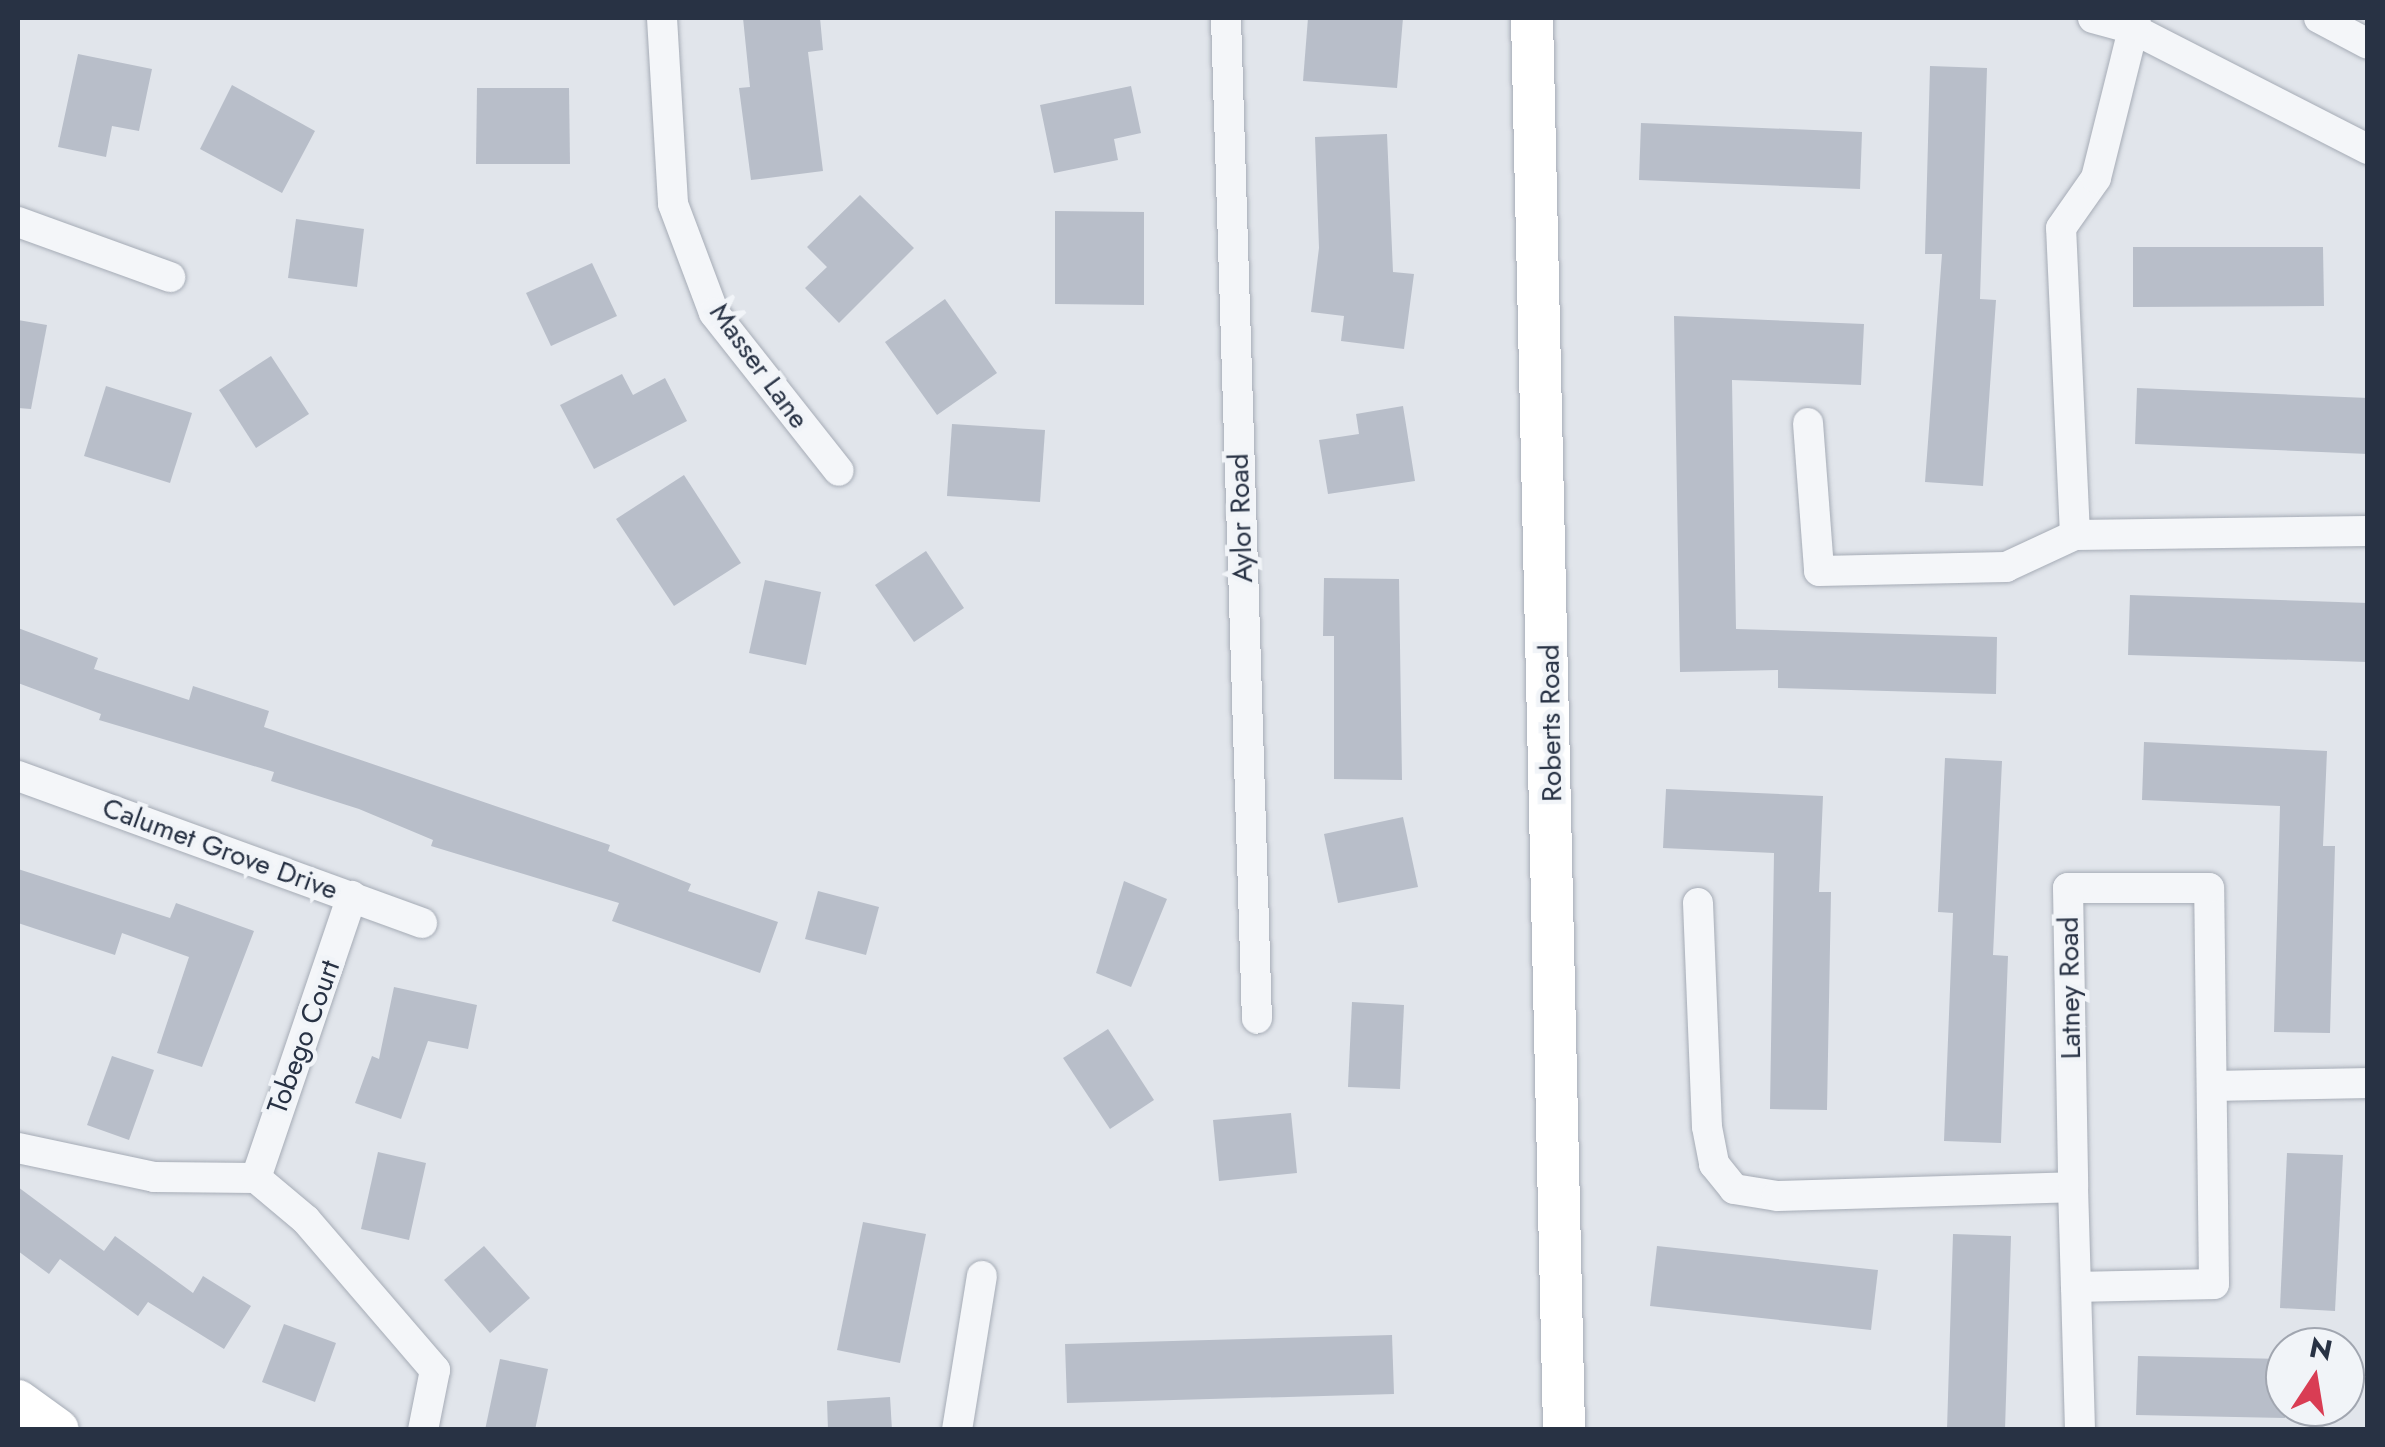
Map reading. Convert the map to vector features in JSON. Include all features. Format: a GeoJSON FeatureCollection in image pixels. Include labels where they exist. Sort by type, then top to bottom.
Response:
{"type":"FeatureCollection","features":[{"type":"Feature","properties":{"kind":"main road","name":"Roberts Road"},"geometry":{"type":"LineString","coordinates":[[1532,18],[1564,1430]]}},
{"type":"Feature","properties":{"kind":"main road"},"geometry":{"type":"LineString","coordinates":[[18,1400],[58,1430]]}},
{"type":"Feature","properties":{"kind":"street","name":"Masser Lane"},"geometry":{"type":"LineString","coordinates":[[662,18],[674,204],[714,313],[839,472]]}},
{"type":"Feature","properties":{"kind":"street","name":"Aylor Road"},"geometry":{"type":"LineString","coordinates":[[1226,18],[1257,1019]]}},
{"type":"Feature","properties":{"kind":"street"},"geometry":{"type":"LineString","coordinates":[[2093,18],[2134,23],[2368,150]]}},
{"type":"Feature","properties":{"kind":"street"},"geometry":{"type":"LineString","coordinates":[[2319,18],[2368,44]]}},
{"type":"Feature","properties":{"kind":"street"},"geometry":{"type":"LineString","coordinates":[[2075,535],[2061,228],[2096,178],[2134,23]]}},
{"type":"Feature","properties":{"kind":"street"},"geometry":{"type":"LineString","coordinates":[[18,222],[170,277]]}},
{"type":"Feature","properties":{"kind":"street"},"geometry":{"type":"LineString","coordinates":[[1808,423],[1819,571],[2006,567],[2075,535],[2368,531]]}},
{"type":"Feature","properties":{"kind":"street","name":"Calumet Grove Drive"},"geometry":{"type":"LineString","coordinates":[[18,776],[422,923]]}},
{"type":"Feature","properties":{"kind":"street","name":"Latney Road"},"geometry":{"type":"LineString","coordinates":[[2076,1287],[2214,1284],[2209,888],[2068,888],[2073,1187],[2080,1430]]}},
{"type":"Feature","properties":{"kind":"street","name":"Tobego Court"},"geometry":{"type":"LineString","coordinates":[[256,1178],[352,896]]}},
{"type":"Feature","properties":{"kind":"street"},"geometry":{"type":"LineString","coordinates":[[1698,903],[1707,1127],[1714,1164],[1734,1188],[1777,1196],[2073,1187]]}},
{"type":"Feature","properties":{"kind":"street"},"geometry":{"type":"LineString","coordinates":[[2213,1086],[2368,1083]]}},
{"type":"Feature","properties":{"kind":"street"},"geometry":{"type":"LineString","coordinates":[[18,1148],[154,1176],[256,1178],[306,1220],[434,1370],[423,1430]]}},
{"type":"Feature","properties":{"kind":"street"},"geometry":{"type":"LineString","coordinates":[[957,1430],[982,1276]]}},
{"type":"Feature","properties":{"kind":"building"},"geometry":{"type":"Polygon","coordinates":[[[743,18],[820,18],[823,50],[808,52],[823,171],[751,180],[739,88],[750,87],[743,18]]]}},
{"type":"Feature","properties":{"kind":"building"},"geometry":{"type":"Polygon","coordinates":[[[1308,18],[1403,18],[1397,88],[1303,81],[1308,18]]]}},
{"type":"Feature","properties":{"kind":"building"},"geometry":{"type":"Polygon","coordinates":[[[78,54],[152,69],[139,131],[112,126],[106,157],[58,147],[78,54]]]}},
{"type":"Feature","properties":{"kind":"building"},"geometry":{"type":"Polygon","coordinates":[[[1930,66],[1987,68],[1980,299],[1996,300],[1983,486],[1925,482],[1942,254],[1925,254],[1930,66]]]}},
{"type":"Feature","properties":{"kind":"building"},"geometry":{"type":"Polygon","coordinates":[[[232,85],[315,131],[282,193],[200,149],[232,85]]]}},
{"type":"Feature","properties":{"kind":"building"},"geometry":{"type":"Polygon","coordinates":[[[1131,86],[1141,133],[1114,139],[1118,160],[1054,173],[1040,105],[1131,86]]]}},
{"type":"Feature","properties":{"kind":"building"},"geometry":{"type":"Polygon","coordinates":[[[477,88],[569,88],[570,164],[476,164],[477,88]]]}},
{"type":"Feature","properties":{"kind":"building"},"geometry":{"type":"Polygon","coordinates":[[[1641,123],[1862,132],[1860,189],[1639,180],[1641,123]]]}},
{"type":"Feature","properties":{"kind":"building"},"geometry":{"type":"Polygon","coordinates":[[[1387,134],[1393,272],[1414,274],[1404,349],[1341,341],[1344,316],[1311,312],[1319,248],[1315,137],[1387,134]]]}},
{"type":"Feature","properties":{"kind":"building"},"geometry":{"type":"Polygon","coordinates":[[[860,195],[914,248],[839,323],[805,288],[827,267],[807,247],[860,195]]]}},
{"type":"Feature","properties":{"kind":"building"},"geometry":{"type":"Polygon","coordinates":[[[1055,211],[1144,212],[1144,305],[1055,304],[1055,211]]]}},
{"type":"Feature","properties":{"kind":"building"},"geometry":{"type":"Polygon","coordinates":[[[296,219],[364,229],[357,287],[288,278],[296,219]]]}},
{"type":"Feature","properties":{"kind":"building"},"geometry":{"type":"Polygon","coordinates":[[[2133,247],[2323,247],[2324,306],[2133,307],[2133,247]]]}},
{"type":"Feature","properties":{"kind":"building"},"geometry":{"type":"Polygon","coordinates":[[[592,263],[617,316],[551,346],[526,293],[592,263]]]}},
{"type":"Feature","properties":{"kind":"building"},"geometry":{"type":"Polygon","coordinates":[[[945,299],[997,373],[937,415],[885,342],[945,299]]]}},
{"type":"Feature","properties":{"kind":"building"},"geometry":{"type":"Polygon","coordinates":[[[1674,316],[1864,324],[1861,385],[1732,380],[1736,629],[1997,637],[1996,694],[1778,688],[1778,670],[1680,672],[1674,316]]]}},
{"type":"Feature","properties":{"kind":"building"},"geometry":{"type":"Polygon","coordinates":[[[18,320],[47,325],[31,409],[18,408],[18,320]]]}},
{"type":"Feature","properties":{"kind":"building"},"geometry":{"type":"Polygon","coordinates":[[[271,356],[309,414],[256,448],[219,390],[271,356]]]}},
{"type":"Feature","properties":{"kind":"building"},"geometry":{"type":"Polygon","coordinates":[[[622,374],[633,395],[665,378],[687,421],[594,469],[560,405],[622,374]]]}},
{"type":"Feature","properties":{"kind":"building"},"geometry":{"type":"Polygon","coordinates":[[[106,386],[192,413],[170,483],[84,456],[106,386]]]}},
{"type":"Feature","properties":{"kind":"building"},"geometry":{"type":"Polygon","coordinates":[[[2137,388],[2368,398],[2368,454],[2135,444],[2137,388]]]}},
{"type":"Feature","properties":{"kind":"building"},"geometry":{"type":"Polygon","coordinates":[[[1403,406],[1415,481],[1328,494],[1319,440],[1359,434],[1356,414],[1403,406]]]}},
{"type":"Feature","properties":{"kind":"building"},"geometry":{"type":"Polygon","coordinates":[[[952,424],[1045,430],[1040,502],[947,496],[952,424]]]}},
{"type":"Feature","properties":{"kind":"building"},"geometry":{"type":"Polygon","coordinates":[[[684,475],[741,563],[674,606],[616,519],[684,475]]]}},
{"type":"Feature","properties":{"kind":"building"},"geometry":{"type":"Polygon","coordinates":[[[926,551],[964,608],[914,642],[875,585],[926,551]]]}},
{"type":"Feature","properties":{"kind":"building"},"geometry":{"type":"Polygon","coordinates":[[[1324,578],[1399,579],[1402,780],[1334,779],[1334,636],[1323,636],[1324,578]]]}},
{"type":"Feature","properties":{"kind":"building"},"geometry":{"type":"Polygon","coordinates":[[[765,580],[821,592],[806,665],[749,653],[765,580]]]}},
{"type":"Feature","properties":{"kind":"building"},"geometry":{"type":"Polygon","coordinates":[[[2130,595],[2368,603],[2368,662],[2128,655],[2130,595]]]}},
{"type":"Feature","properties":{"kind":"building"},"geometry":{"type":"Polygon","coordinates":[[[18,628],[98,658],[94,669],[189,700],[193,686],[269,711],[264,727],[610,845],[608,851],[691,884],[688,891],[778,922],[760,973],[612,921],[619,903],[431,846],[433,840],[359,809],[271,781],[274,772],[99,720],[101,714],[18,683],[18,628]]]}},
{"type":"Feature","properties":{"kind":"building"},"geometry":{"type":"Polygon","coordinates":[[[2144,742],[2327,751],[2323,846],[2335,846],[2330,1033],[2274,1032],[2280,806],[2142,800],[2144,742]]]}},
{"type":"Feature","properties":{"kind":"building"},"geometry":{"type":"Polygon","coordinates":[[[1945,758],[2002,761],[1993,955],[2008,956],[2001,1143],[1944,1141],[1953,913],[1938,912],[1945,758]]]}},
{"type":"Feature","properties":{"kind":"building"},"geometry":{"type":"Polygon","coordinates":[[[1666,789],[1823,796],[1819,892],[1831,892],[1827,1110],[1770,1109],[1774,853],[1663,848],[1666,789]]]}},
{"type":"Feature","properties":{"kind":"building"},"geometry":{"type":"Polygon","coordinates":[[[1403,817],[1418,887],[1338,903],[1324,834],[1403,817]]]}},
{"type":"Feature","properties":{"kind":"building"},"geometry":{"type":"Polygon","coordinates":[[[18,869],[170,918],[176,903],[254,931],[202,1067],[157,1053],[189,957],[122,933],[115,955],[18,923],[18,869]]]}},
{"type":"Feature","properties":{"kind":"building"},"geometry":{"type":"Polygon","coordinates":[[[1124,881],[1167,899],[1131,987],[1096,973],[1124,881]]]}},
{"type":"Feature","properties":{"kind":"building"},"geometry":{"type":"Polygon","coordinates":[[[818,891],[879,907],[866,955],[805,939],[818,891]]]}},
{"type":"Feature","properties":{"kind":"building"},"geometry":{"type":"Polygon","coordinates":[[[394,987],[477,1005],[468,1049],[428,1041],[401,1119],[355,1103],[372,1056],[379,1059],[394,987]]]}},
{"type":"Feature","properties":{"kind":"building"},"geometry":{"type":"Polygon","coordinates":[[[1352,1002],[1404,1005],[1400,1089],[1348,1087],[1352,1002]]]}},
{"type":"Feature","properties":{"kind":"building"},"geometry":{"type":"Polygon","coordinates":[[[1108,1029],[1154,1100],[1110,1129],[1063,1058],[1108,1029]]]}},
{"type":"Feature","properties":{"kind":"building"},"geometry":{"type":"Polygon","coordinates":[[[112,1056],[154,1070],[129,1140],[87,1125],[112,1056]]]}},
{"type":"Feature","properties":{"kind":"building"},"geometry":{"type":"Polygon","coordinates":[[[1291,1113],[1297,1173],[1219,1181],[1213,1120],[1291,1113]]]}},
{"type":"Feature","properties":{"kind":"building"},"geometry":{"type":"Polygon","coordinates":[[[378,1152],[426,1163],[409,1240],[361,1229],[378,1152]]]}},
{"type":"Feature","properties":{"kind":"building"},"geometry":{"type":"Polygon","coordinates":[[[2287,1153],[2343,1155],[2335,1311],[2280,1308],[2287,1153]]]}},
{"type":"Feature","properties":{"kind":"building"},"geometry":{"type":"Polygon","coordinates":[[[18,1187],[104,1251],[115,1236],[193,1293],[203,1276],[251,1306],[224,1349],[148,1302],[138,1316],[60,1259],[49,1274],[18,1251],[18,1187]]]}},
{"type":"Feature","properties":{"kind":"building"},"geometry":{"type":"Polygon","coordinates":[[[863,1222],[926,1234],[900,1363],[837,1350],[863,1222]]]}},
{"type":"Feature","properties":{"kind":"building"},"geometry":{"type":"Polygon","coordinates":[[[1953,1234],[2011,1236],[2005,1430],[1947,1430],[1953,1234]]]}},
{"type":"Feature","properties":{"kind":"building"},"geometry":{"type":"Polygon","coordinates":[[[484,1246],[530,1298],[490,1333],[444,1280],[484,1246]]]}},
{"type":"Feature","properties":{"kind":"building"},"geometry":{"type":"Polygon","coordinates":[[[1657,1246],[1878,1270],[1871,1330],[1650,1306],[1657,1246]]]}},
{"type":"Feature","properties":{"kind":"building"},"geometry":{"type":"Polygon","coordinates":[[[284,1324],[336,1343],[315,1402],[262,1382],[284,1324]]]}},
{"type":"Feature","properties":{"kind":"building"},"geometry":{"type":"Polygon","coordinates":[[[1392,1335],[1394,1394],[1067,1403],[1065,1344],[1392,1335]]]}},
{"type":"Feature","properties":{"kind":"building"},"geometry":{"type":"Polygon","coordinates":[[[2138,1356],[2265,1359],[2265,1418],[2136,1415],[2138,1356]]]}},
{"type":"Feature","properties":{"kind":"building"},"geometry":{"type":"Polygon","coordinates":[[[500,1359],[548,1369],[535,1430],[485,1430],[500,1359]]]}},
{"type":"Feature","properties":{"kind":"building"},"geometry":{"type":"Polygon","coordinates":[[[890,1397],[892,1430],[828,1430],[827,1401],[890,1397]]]}}]}
